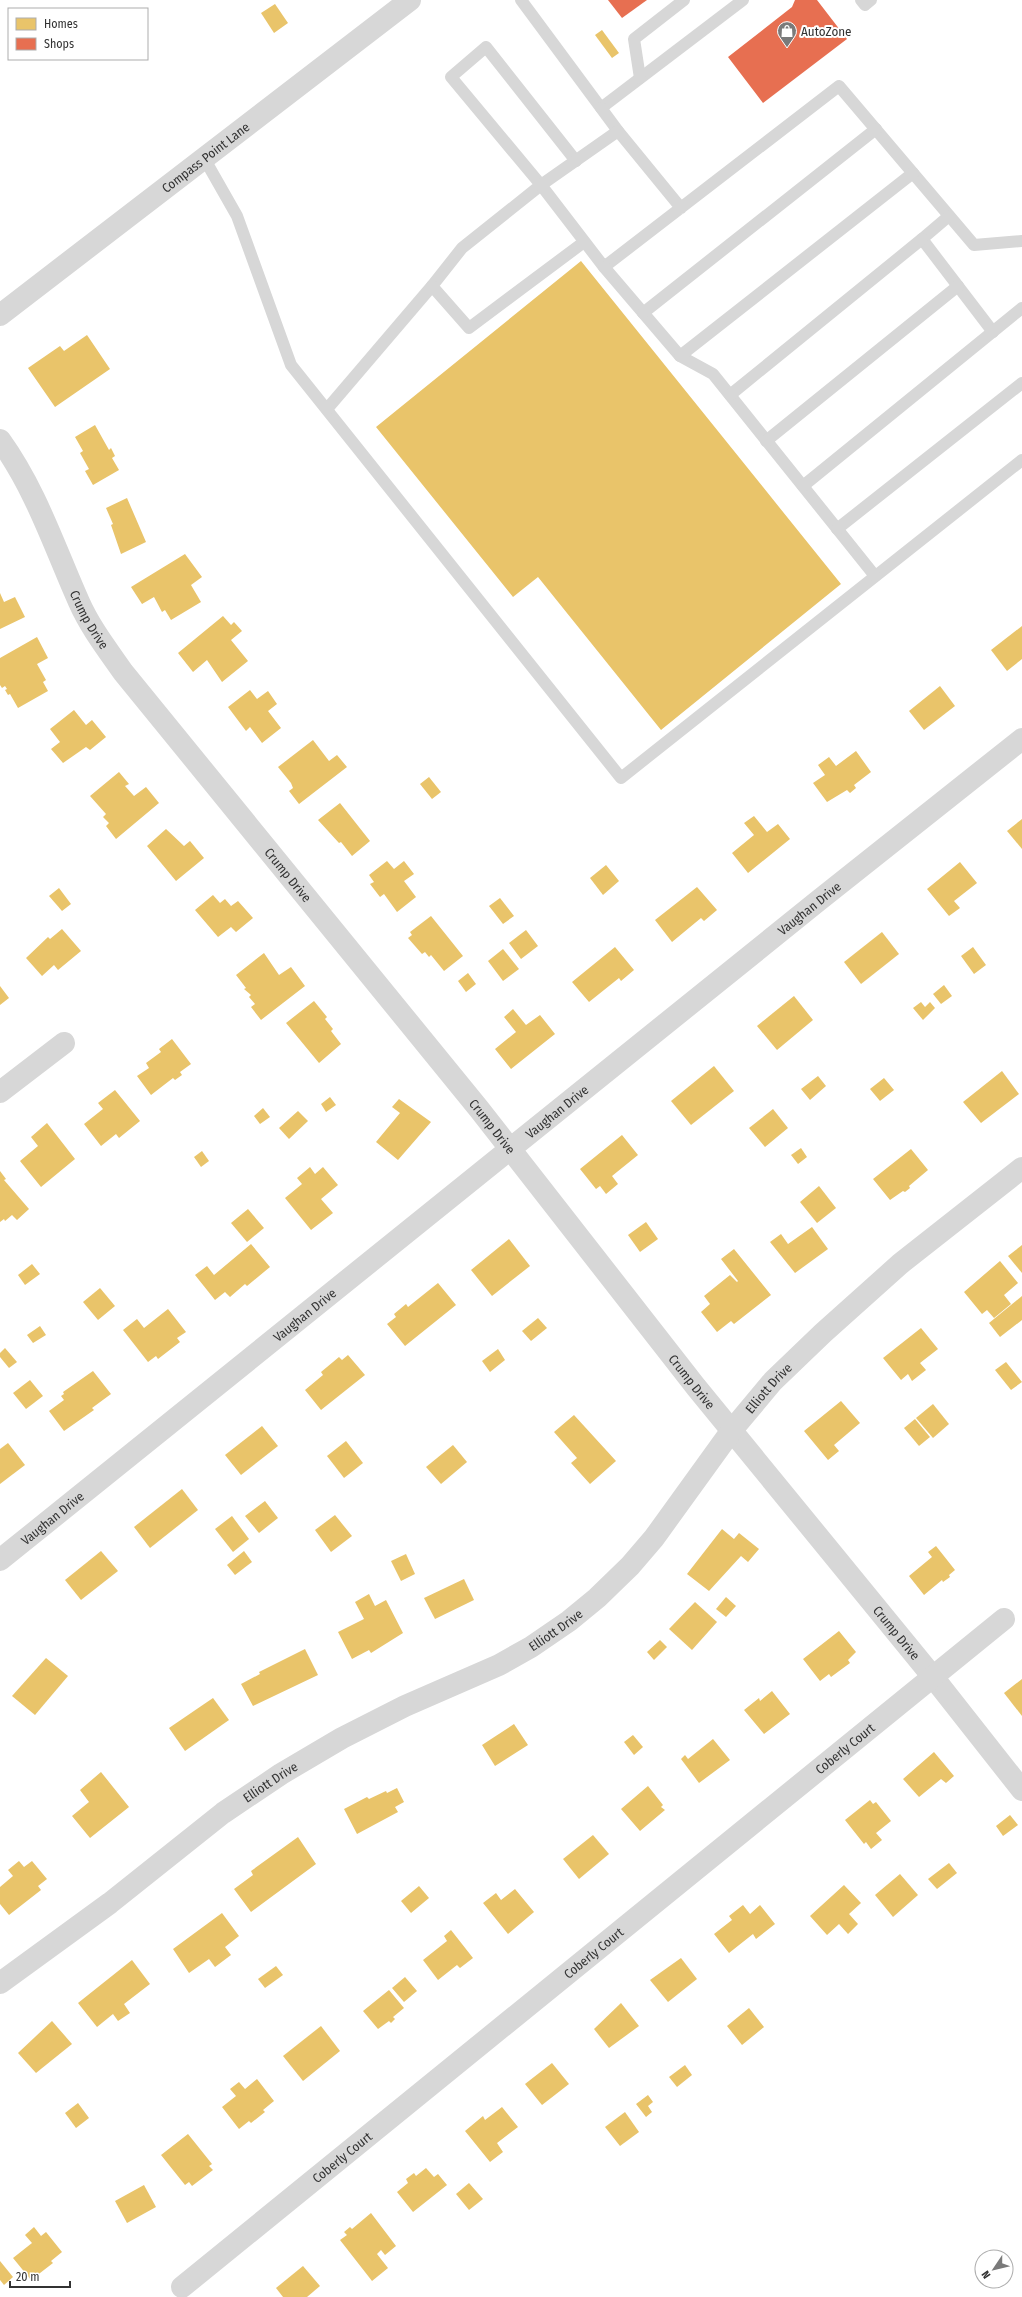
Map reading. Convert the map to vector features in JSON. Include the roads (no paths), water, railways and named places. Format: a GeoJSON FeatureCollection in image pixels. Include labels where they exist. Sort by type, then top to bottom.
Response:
{"type":"FeatureCollection","features":[{"type":"Feature","properties":{"kind":"street","name":"Compass Point Lane"},"geometry":{"type":"LineString","coordinates":[[0,315],[410,0]]}},
{"type":"Feature","properties":{"kind":"street","name":"Crump Drive"},"geometry":{"type":"LineString","coordinates":[[0,440],[19,466],[52,534],[80,603],[99,639],[123,672],[510,1150],[732,1430],[933,1676],[1022,1790]]}},
{"type":"Feature","properties":{"kind":"street","name":"Vaughan Drive"},"geometry":{"type":"LineString","coordinates":[[0,1560],[818,900],[1022,739]]}},
{"type":"Feature","properties":{"kind":"street"},"geometry":{"type":"LineString","coordinates":[[0,1092],[64,1043]]}},
{"type":"Feature","properties":{"kind":"street","name":"Elliott Drive"},"geometry":{"type":"LineString","coordinates":[[0,1983],[110,1903],[223,1814],[281,1774],[342,1738],[405,1706],[499,1665],[531,1647],[569,1621],[597,1598],[649,1544],[732,1430],[773,1381],[823,1332],[900,1264],[1022,1168]]}},
{"type":"Feature","properties":{"kind":"street","name":"Coberly Court"},"geometry":{"type":"LineString","coordinates":[[182,2287],[1004,1619]]}},
{"type":"Feature","properties":{"kind":"lane"},"geometry":{"type":"LineString","coordinates":[[521,0],[618,131],[681,208]]}},
{"type":"Feature","properties":{"kind":"lane"},"geometry":{"type":"LineString","coordinates":[[640,78],[634,39],[684,0]]}},
{"type":"Feature","properties":{"kind":"lane"},"geometry":{"type":"LineString","coordinates":[[601,108],[743,0]]}},
{"type":"Feature","properties":{"kind":"lane"},"geometry":{"type":"LineString","coordinates":[[861,0],[865,5],[871,0]]}},
{"type":"Feature","properties":{"kind":"lane"},"geometry":{"type":"LineString","coordinates":[[576,161],[486,48],[451,77],[541,185],[604,268],[680,356],[713,374],[875,576]]}},
{"type":"Feature","properties":{"kind":"lane"},"geometry":{"type":"LineString","coordinates":[[604,268],[839,86],[974,245],[1022,241]]}},
{"type":"Feature","properties":{"kind":"lane"},"geometry":{"type":"LineString","coordinates":[[643,313],[876,129]]}},
{"type":"Feature","properties":{"kind":"lane"},"geometry":{"type":"LineString","coordinates":[[327,409],[432,286],[462,248],[541,185],[618,131]]}},
{"type":"Feature","properties":{"kind":"lane"},"geometry":{"type":"LineString","coordinates":[[204,158],[237,216],[292,365],[621,778],[1022,460]]}},
{"type":"Feature","properties":{"kind":"lane"},"geometry":{"type":"LineString","coordinates":[[680,356],[913,173]]}},
{"type":"Feature","properties":{"kind":"lane"},"geometry":{"type":"LineString","coordinates":[[730,396],[949,216]]}},
{"type":"Feature","properties":{"kind":"lane"},"geometry":{"type":"LineString","coordinates":[[922,239],[993,332]]}},
{"type":"Feature","properties":{"kind":"lane"},"geometry":{"type":"LineString","coordinates":[[432,286],[469,328],[584,242]]}},
{"type":"Feature","properties":{"kind":"lane"},"geometry":{"type":"LineString","coordinates":[[766,441],[958,286]]}},
{"type":"Feature","properties":{"kind":"lane"},"geometry":{"type":"LineString","coordinates":[[803,486],[1022,308]]}},
{"type":"Feature","properties":{"kind":"lane"},"geometry":{"type":"LineString","coordinates":[[837,529],[1022,383]]}},
{"type":"Feature","properties":{"kind":"place","name":"AutoZone"},"geometry":{"type":"Point","coordinates":[787,48]}}]}
